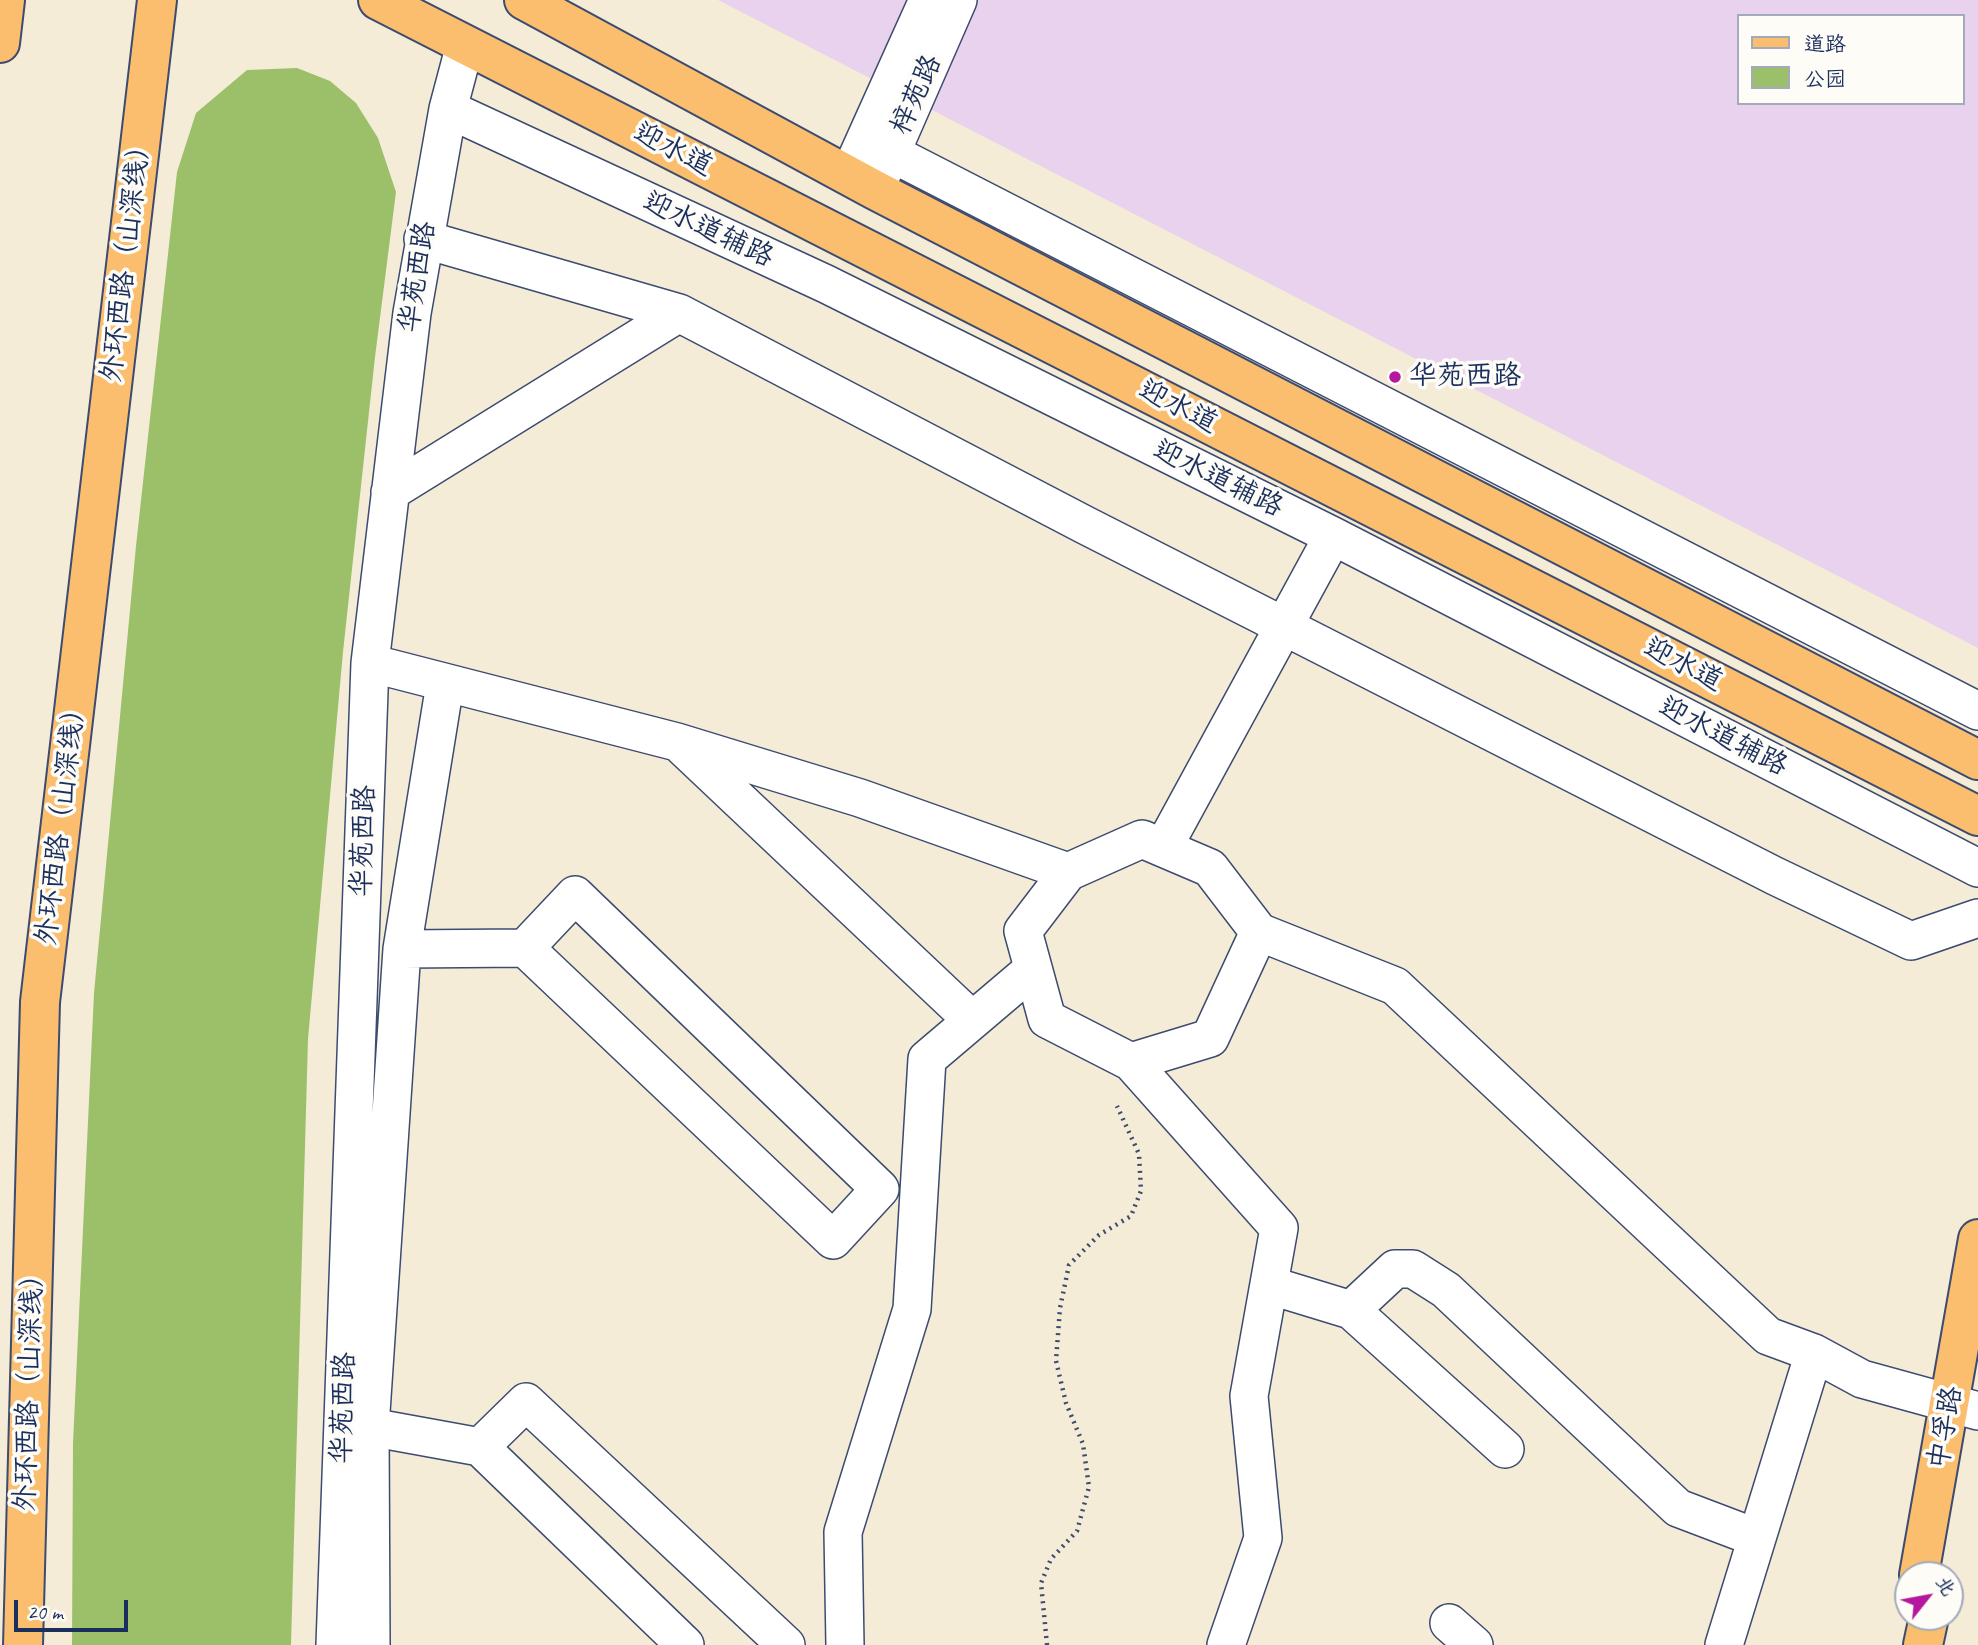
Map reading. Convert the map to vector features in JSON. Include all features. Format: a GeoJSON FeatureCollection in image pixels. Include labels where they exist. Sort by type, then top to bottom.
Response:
{"type":"FeatureCollection","features":[{"type":"Feature","properties":{"kind":"main road"},"geometry":{"type":"LineString","coordinates":[[0,43],[5,0]]}},
{"type":"Feature","properties":{"kind":"main road","name":"外环西路（山深线）"},"geometry":{"type":"LineString","coordinates":[[23,1645],[40,1003],[157,0]]}},
{"type":"Feature","properties":{"kind":"main road","name":"迎水道"},"geometry":{"type":"LineString","coordinates":[[378,0],[1978,816]]}},
{"type":"Feature","properties":{"kind":"main road","name":"迎水道"},"geometry":{"type":"LineString","coordinates":[[524,0],[862,182],[1978,760]]}},
{"type":"Feature","properties":{"kind":"main road","name":"中孚路"},"geometry":{"type":"LineString","coordinates":[[1939,1561],[1966,1406],[1978,1238]]}},
{"type":"Feature","properties":{"kind":"main road","name":"中孚路"},"geometry":{"type":"LineString","coordinates":[[1923,1561],[1978,1363]]}},
{"type":"Feature","properties":{"kind":"street","name":"梓苑路"},"geometry":{"type":"LineString","coordinates":[[878,147],[928,0]]}},
{"type":"Feature","properties":{"kind":"street","name":"梓苑路"},"geometry":{"type":"LineString","coordinates":[[862,182],[878,147],[958,0]]}},
{"type":"Feature","properties":{"kind":"street","name":"华苑西路"},"geometry":{"type":"LineString","coordinates":[[335,1645],[370,663],[423,239],[448,109],[466,45]]}},
{"type":"Feature","properties":{"kind":"street","name":"迎水道辅路"},"geometry":{"type":"LineString","coordinates":[[448,109],[826,284],[1333,536],[1978,868]]}},
{"type":"Feature","properties":{"kind":"street"},"geometry":{"type":"LineString","coordinates":[[878,147],[1978,711]]}},
{"type":"Feature","properties":{"kind":"street"},"geometry":{"type":"LineString","coordinates":[[423,239],[679,313],[1284,625],[1910,941],[1978,918]]}},
{"type":"Feature","properties":{"kind":"street"},"geometry":{"type":"LineString","coordinates":[[390,492],[679,313]]}},
{"type":"Feature","properties":{"kind":"street"},"geometry":{"type":"LineString","coordinates":[[1163,848],[1333,536]]}},
{"type":"Feature","properties":{"kind":"street"},"geometry":{"type":"LineString","coordinates":[[370,663],[444,684],[624,726],[860,798],[1068,872]]}},
{"type":"Feature","properties":{"kind":"street"},"geometry":{"type":"LineString","coordinates":[[371,1645],[370,1427],[402,948],[444,684]]}},
{"type":"Feature","properties":{"kind":"street"},"geometry":{"type":"LineString","coordinates":[[677,742],[972,1020]]}},
{"type":"Feature","properties":{"kind":"street"},"geometry":{"type":"LineString","coordinates":[[1226,1645],[1263,1538],[1249,1396],[1279,1228],[1131,1062],[1047,1019],[1023,931],[1068,872],[1142,839],[1210,868],[1259,932],[1395,986],[1768,1336],[1814,1353],[1862,1379],[1966,1406]]}},
{"type":"Feature","properties":{"kind":"street"},"geometry":{"type":"LineString","coordinates":[[525,948],[575,895],[880,1189],[918,1192]]}},
{"type":"Feature","properties":{"kind":"street"},"geometry":{"type":"LineString","coordinates":[[1131,1062],[1210,1038],[1259,932]]}},
{"type":"Feature","properties":{"kind":"street"},"geometry":{"type":"LineString","coordinates":[[402,948],[525,948],[833,1240],[880,1189]]}},
{"type":"Feature","properties":{"kind":"street"},"geometry":{"type":"LineString","coordinates":[[845,1645],[843,1532],[912,1309],[927,1059],[1033,969]]}},
{"type":"Feature","properties":{"kind":"street"},"geometry":{"type":"LineString","coordinates":[[1351,1310],[1395,1269],[1413,1269],[1446,1290],[1678,1508],[1757,1538]]}},
{"type":"Feature","properties":{"kind":"street"},"geometry":{"type":"LineString","coordinates":[[1269,1285],[1351,1310],[1505,1449]]}},
{"type":"Feature","properties":{"kind":"street"},"geometry":{"type":"LineString","coordinates":[[1724,1645],[1814,1353]]}},
{"type":"Feature","properties":{"kind":"street"},"geometry":{"type":"LineString","coordinates":[[480,1447],[526,1402],[786,1645]]}},
{"type":"Feature","properties":{"kind":"street"},"geometry":{"type":"LineString","coordinates":[[370,1427],[480,1447],[685,1645]]}},
{"type":"Feature","properties":{"kind":"path"},"geometry":{"type":"LineString","coordinates":[[1047,1645],[1041,1583],[1051,1559],[1077,1531],[1089,1487],[1083,1444],[1066,1403],[1056,1361],[1060,1308],[1069,1265],[1099,1235],[1131,1216],[1141,1191],[1139,1154],[1113,1096]]}},
{"type":"Feature","properties":{"kind":"shaded area"},"geometry":{"type":"Polygon","coordinates":[[[718,0],[1978,0],[1978,648],[718,0]]]}},
{"type":"Feature","properties":{"kind":"green space"},"geometry":{"type":"Polygon","coordinates":[[[297,68],[330,81],[356,103],[378,138],[396,192],[343,652],[308,1039],[291,1645],[72,1645],[73,1443],[94,993],[136,546],[177,172],[196,113],[247,70],[297,68]]]}},
{"type":"Feature","properties":{"kind":"place","name":"华苑西路"},"geometry":{"type":"Point","coordinates":[1395,377]}}]}
